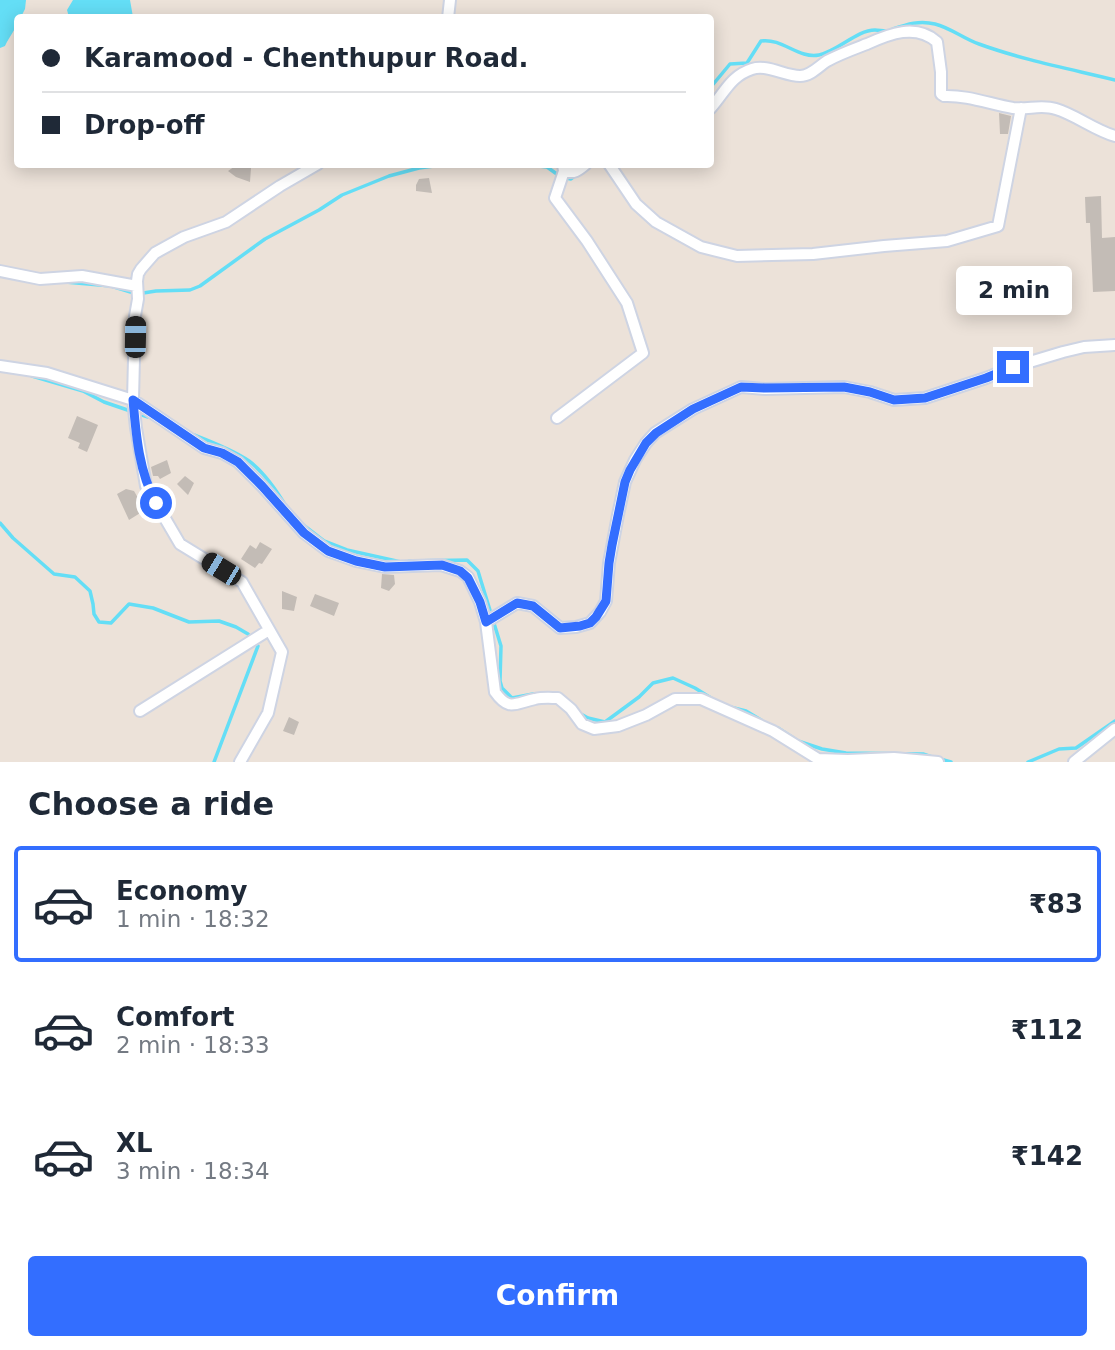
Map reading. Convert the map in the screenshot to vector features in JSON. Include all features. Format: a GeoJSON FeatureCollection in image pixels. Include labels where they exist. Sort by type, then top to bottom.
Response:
{"type":"FeatureCollection","features":[{"type":"Feature","properties":{"kind":"street"},"geometry":{"type":"LineString","coordinates":[[714,104],[743,73],[755,68],[801,76],[811,73],[828,60],[884,35],[908,31],[924,34],[937,42],[941,94],[946,100],[977,99],[1014,108],[1037,106],[1057,109],[1115,136]]}},
{"type":"Feature","properties":{"kind":"street"},"geometry":{"type":"LineString","coordinates":[[612,168],[636,204],[656,222],[701,247],[737,256],[813,254],[947,241],[998,226],[1021,108]]}},
{"type":"Feature","properties":{"kind":"street"},"geometry":{"type":"LineString","coordinates":[[240,762],[268,713],[282,652],[242,582],[180,544],[146,486],[133,404],[138,274],[155,253],[184,237],[226,222],[311,168]]}},
{"type":"Feature","properties":{"kind":"street"},"geometry":{"type":"LineString","coordinates":[[557,418],[643,353],[627,303],[555,198],[563,168],[576,173],[582,168]]}},
{"type":"Feature","properties":{"kind":"street"},"geometry":{"type":"LineString","coordinates":[[0,271],[40,279],[82,276],[137,290]]}},
{"type":"Feature","properties":{"kind":"street"},"geometry":{"type":"LineString","coordinates":[[486,622],[517,603],[533,606],[560,628],[573,628],[590,623],[606,601],[607,575],[625,482],[646,443],[656,433],[693,409],[741,387],[844,387],[894,400],[925,398],[1063,352],[1084,347],[1115,345]]}},
{"type":"Feature","properties":{"kind":"street"},"geometry":{"type":"LineString","coordinates":[[0,366],[47,373],[133,404],[204,448],[222,453],[238,462],[304,533],[328,551],[385,567],[442,565],[460,571],[468,578],[486,622],[495,692],[502,701],[510,705],[538,698],[558,698],[582,724],[594,729],[618,726],[675,699],[701,699],[772,731],[818,759],[894,758],[938,762]]}},
{"type":"Feature","properties":{"kind":"street"},"geometry":{"type":"LineString","coordinates":[[140,711],[269,630]]}},
{"type":"Feature","properties":{"kind":"street"},"geometry":{"type":"LineString","coordinates":[[1074,762],[1115,729]]}},
{"type":"Feature","properties":{"kind":"water"},"geometry":{"type":"Polygon","coordinates":[[[0,0],[26,0],[22,14],[14,14],[14,30],[5,46],[0,48],[0,0]]]}},
{"type":"Feature","properties":{"kind":"water"},"geometry":{"type":"Polygon","coordinates":[[[73,0],[130,0],[132,14],[68,14],[67,10],[73,0]]]}},
{"type":"Feature","properties":{"kind":"building"},"geometry":{"type":"Polygon","coordinates":[[[999,113],[1011,116],[1008,134],[1000,134],[999,113]]]}},
{"type":"Feature","properties":{"kind":"building"},"geometry":{"type":"Polygon","coordinates":[[[232,168],[251,168],[250,182],[236,177],[228,171],[232,168]]]}},
{"type":"Feature","properties":{"kind":"building"},"geometry":{"type":"Polygon","coordinates":[[[429,178],[432,193],[416,191],[419,179],[429,178]]]}},
{"type":"Feature","properties":{"kind":"building"},"geometry":{"type":"Polygon","coordinates":[[[1101,196],[1102,238],[1115,237],[1115,291],[1093,292],[1090,223],[1086,223],[1085,197],[1101,196]]]}},
{"type":"Feature","properties":{"kind":"building"},"geometry":{"type":"Polygon","coordinates":[[[77,416],[98,425],[87,452],[78,448],[80,443],[68,438],[77,416]]]}},
{"type":"Feature","properties":{"kind":"building"},"geometry":{"type":"Polygon","coordinates":[[[167,460],[171,473],[160,479],[153,476],[151,467],[167,460]]]}},
{"type":"Feature","properties":{"kind":"building"},"geometry":{"type":"Polygon","coordinates":[[[185,476],[194,483],[188,495],[177,484],[185,476]]]}},
{"type":"Feature","properties":{"kind":"building"},"geometry":{"type":"Polygon","coordinates":[[[126,489],[134,491],[145,510],[129,520],[117,494],[126,489]]]}},
{"type":"Feature","properties":{"kind":"building"},"geometry":{"type":"Polygon","coordinates":[[[260,542],[272,549],[262,564],[259,563],[255,568],[241,559],[250,545],[256,549],[260,542]]]}},
{"type":"Feature","properties":{"kind":"building"},"geometry":{"type":"Polygon","coordinates":[[[382,574],[394,575],[395,584],[389,591],[381,588],[382,574]]]}},
{"type":"Feature","properties":{"kind":"building"},"geometry":{"type":"Polygon","coordinates":[[[282,591],[297,597],[294,611],[282,609],[282,591]]]}},
{"type":"Feature","properties":{"kind":"building"},"geometry":{"type":"Polygon","coordinates":[[[315,594],[339,603],[334,616],[310,606],[315,594]]]}},
{"type":"Feature","properties":{"kind":"building"},"geometry":{"type":"Polygon","coordinates":[[[289,717],[299,722],[294,735],[283,731],[289,717]]]}},
{"type":"Feature","properties":{"kind":"waterway"},"geometry":{"type":"LineString","coordinates":[[893,29],[908,24],[935,24],[996,50],[1115,80]]}},
{"type":"Feature","properties":{"kind":"waterway"},"geometry":{"type":"LineString","coordinates":[[714,83],[730,64],[747,63],[761,41],[776,42],[804,54],[819,55],[861,33],[886,31]]}},
{"type":"Feature","properties":{"kind":"waterway"},"geometry":{"type":"LineString","coordinates":[[65,282],[111,286],[137,294],[190,290],[200,286],[265,239],[342,195],[389,176],[419,168]]}},
{"type":"Feature","properties":{"kind":"waterway"},"geometry":{"type":"LineString","coordinates":[[548,168],[561,177],[571,179],[576,175]]}},
{"type":"Feature","properties":{"kind":"waterway"},"geometry":{"type":"LineString","coordinates":[[32,376],[83,391],[104,402],[148,417]]}},
{"type":"Feature","properties":{"kind":"waterway"},"geometry":{"type":"LineString","coordinates":[[194,435],[249,461],[270,483],[287,508]]}},
{"type":"Feature","properties":{"kind":"waterway"},"geometry":{"type":"LineString","coordinates":[[0,523],[54,574],[75,577],[90,591],[94,614],[99,622],[111,623],[129,604],[153,608],[189,622],[219,621],[248,634],[258,646],[214,762]]}},
{"type":"Feature","properties":{"kind":"waterway"},"geometry":{"type":"LineString","coordinates":[[302,524],[324,541],[347,550],[401,562]]}},
{"type":"Feature","properties":{"kind":"waterway"},"geometry":{"type":"LineString","coordinates":[[409,561],[467,560],[478,571],[501,646],[502,688],[512,698],[533,694]]}},
{"type":"Feature","properties":{"kind":"waterway"},"geometry":{"type":"LineString","coordinates":[[579,713],[605,722],[653,683],[673,678],[711,698]]}},
{"type":"Feature","properties":{"kind":"waterway"},"geometry":{"type":"LineString","coordinates":[[730,707],[746,711],[761,720]]}},
{"type":"Feature","properties":{"kind":"waterway"},"geometry":{"type":"LineString","coordinates":[[1028,762],[1059,749],[1076,748],[1115,721]]}},
{"type":"Feature","properties":{"kind":"waterway"},"geometry":{"type":"LineString","coordinates":[[778,728],[798,741],[822,749],[846,753],[923,754],[932,757]]}},
{"type":"Feature","properties":{"kind":"waterway"},"geometry":{"type":"LineString","coordinates":[[940,759],[951,762]]}},
{"type":"Feature","properties":{"kind":"route"},"geometry":{"type":"LineString","coordinates":[[156,503],[146,486],[133,400],[204,448],[222,453],[238,462],[304,533],[328,551],[385,567],[442,565],[460,571],[468,578],[486,622],[517,603],[533,606],[560,628],[576,627],[590,623],[606,601],[612,545],[630,470],[646,443],[656,433],[693,409],[741,387],[844,387],[894,400],[925,398],[1013,367]]}}]}
